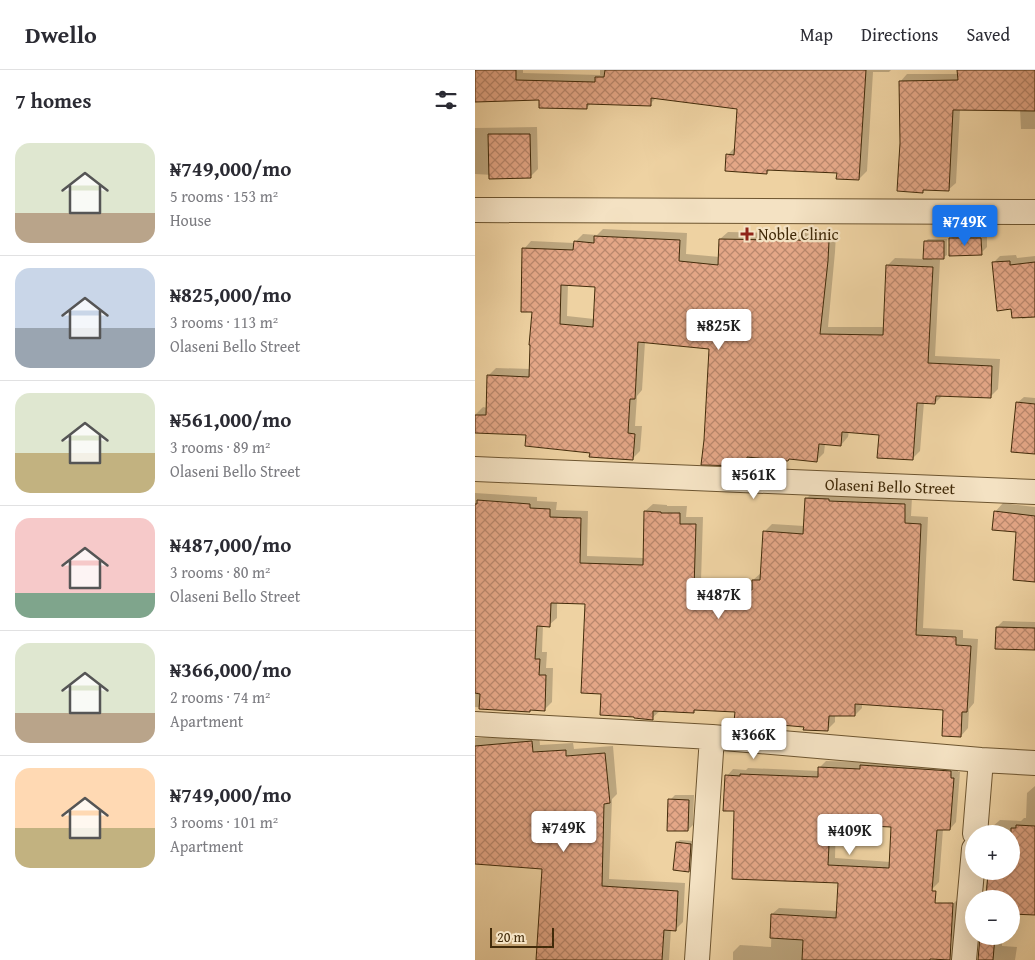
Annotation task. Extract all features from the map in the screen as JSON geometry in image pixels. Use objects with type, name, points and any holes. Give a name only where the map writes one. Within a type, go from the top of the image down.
[{"type":"street","points":[[475,210],[1035,212]]},
{"type":"street","name":"Olaseni Bello Street","points":[[475,469],[1035,492]]},
{"type":"street","points":[[475,724],[712,737],[1035,763]]},
{"type":"street","points":[[697,960],[712,737]]},
{"type":"street","points":[[976,825],[981,760]]},
{"type":"street","points":[[964,960],[971,880]]},
{"type":"building","points":[[475,70],[516,70],[516,80],[595,82],[595,77],[604,77],[605,70],[866,70],[859,180],[836,179],[837,173],[767,170],[767,174],[725,171],[726,154],[734,155],[737,109],[651,98],[651,106],[587,104],[587,109],[539,108],[539,100],[475,102]]},
{"type":"building","points":[[957,70],[1035,70],[1035,111],[953,110],[949,191],[923,190],[923,193],[897,191],[900,143],[899,81],[958,80]]},
{"type":"building","points":[[488,134],[530,134],[531,178],[489,179]]},
{"type":"building","points":[[594,236],[680,240],[679,261],[718,265],[719,239],[773,240],[773,237],[806,241],[829,241],[820,334],[883,335],[886,265],[933,267],[928,363],[992,366],[991,398],[936,396],[935,404],[917,403],[913,460],[877,458],[879,435],[842,432],[841,446],[819,444],[817,462],[747,457],[747,466],[701,465],[709,349],[638,342],[635,399],[630,399],[628,433],[635,434],[633,460],[589,457],[590,453],[525,446],[526,435],[475,433],[475,415],[486,415],[487,375],[529,377],[532,312],[521,312],[522,248],[573,250],[574,241],[594,243]],"holes":[[[561,285],[595,287],[593,327],[560,324]]]},
{"type":"building","points":[[949,238],[981,238],[982,255],[949,256]]},
{"type":"building","points":[[924,241],[944,241],[944,259],[923,259]]},
{"type":"building","points":[[1010,261],[1010,265],[1035,262],[1035,317],[1012,318],[1011,309],[997,311],[992,262]]},
{"type":"building","points":[[1016,402],[1035,404],[1035,454],[1011,452]]},
{"type":"building","points":[[805,498],[829,499],[829,501],[905,504],[905,523],[921,524],[916,635],[956,637],[956,645],[971,646],[967,712],[962,712],[961,737],[942,736],[943,710],[855,704],[855,716],[829,716],[828,731],[803,730],[804,727],[734,721],[735,712],[653,711],[653,720],[600,715],[601,694],[581,693],[585,604],[551,603],[550,627],[537,626],[535,659],[540,659],[539,675],[546,675],[545,711],[479,709],[480,694],[475,693],[475,504],[477,504],[477,500],[530,504],[530,508],[550,509],[550,517],[581,518],[580,563],[643,565],[644,511],[680,513],[680,524],[696,524],[694,588],[752,590],[752,580],[760,580],[763,531],[803,534]]},
{"type":"building","points":[[994,511],[1035,516],[1035,582],[1013,580],[1016,532],[992,530]]},
{"type":"building","points":[[996,627],[1035,628],[1035,650],[995,649]]},
{"type":"building","points":[[532,741],[533,752],[566,750],[566,756],[605,753],[610,803],[604,804],[602,886],[678,891],[676,931],[664,930],[662,960],[536,960],[542,869],[475,864],[475,746]]},
{"type":"building","points":[[860,765],[951,771],[951,778],[954,778],[950,830],[937,830],[932,891],[936,891],[935,903],[953,903],[950,960],[802,960],[803,940],[770,938],[771,914],[836,918],[838,883],[732,879],[734,811],[723,811],[725,775],[818,777],[818,767],[860,769]],"holes":[[[830,824],[891,827],[889,868],[828,865]]]},
{"type":"building","points":[[668,799],[689,800],[688,831],[667,831]]},
{"type":"building","points":[[1020,825],[1035,826],[1035,915],[1020,914],[1020,890],[987,890],[987,880],[1020,880]]},
{"type":"building","points":[[676,842],[691,844],[689,872],[673,870]]},
{"type":"building","points":[[979,945],[994,945],[993,960],[978,960]]},
{"type":"place","name":"Noble Clinic","points":[[747,234]]}]
